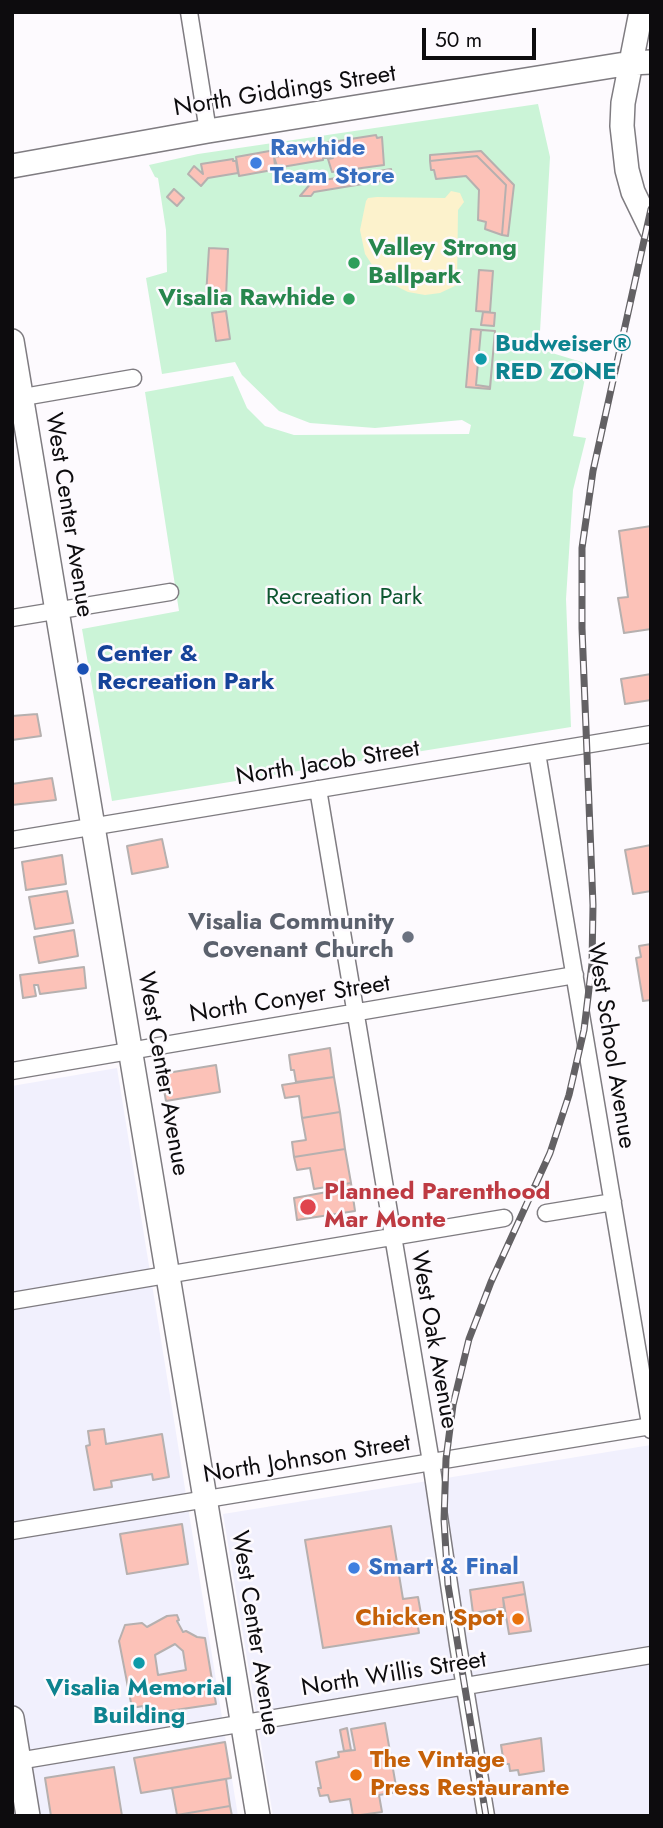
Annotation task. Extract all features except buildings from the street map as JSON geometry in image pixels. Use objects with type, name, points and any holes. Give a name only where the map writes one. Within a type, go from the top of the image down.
[{"type":"street","points":[[189,12],[208,131]]},
{"type":"street","points":[[641,12],[641,63],[623,103],[624,148],[633,192],[651,229]]},
{"type":"street","name":"North Giddings Street","points":[[12,166],[208,131],[641,63]]},
{"type":"street","name":"West Center Avenue","points":[[12,341],[17,398],[57,611],[132,1050],[258,1816]]},
{"type":"street","points":[[17,398],[133,378]]},
{"type":"street","points":[[12,618],[170,592]]},
{"type":"street","name":"North Jacob Street","points":[[12,840],[651,734]]},
{"type":"street","name":"West School Avenue","points":[[537,753],[651,1427]]},
{"type":"street","name":"West Oak Avenue","points":[[318,789],[431,1462],[486,1816]]},
{"type":"street","name":"North Conyer Street","points":[[12,1071],[575,975]]},
{"type":"street","points":[[546,1213],[613,1202]]},
{"type":"street","points":[[12,1301],[503,1218]]},
{"type":"street","name":"North Johnson Street","points":[[12,1531],[651,1427]]},
{"type":"street","name":"North Willis Street","points":[[16,1762],[651,1655]]},
{"type":"street","points":[[12,1717],[16,1762],[28,1816]]},
{"type":"shaded area","points":[[117,1068],[238,1816],[12,1816],[12,1086]]},
{"type":"shaded area","points":[[651,1445],[651,1816],[273,1816],[223,1514]]},
{"type":"green space","name":"Recreation Park","points":[[538,104],[550,157],[539,349],[588,364],[573,436],[586,438],[573,490],[566,599],[571,727],[112,801],[82,629],[179,611],[145,392],[233,376],[247,408],[265,426],[294,435],[469,434],[471,425],[462,420],[375,428],[310,423],[279,411],[242,375],[235,362],[162,374],[146,278],[167,272],[166,230],[158,178],[149,165],[198,154]]},
{"type":"sand","points":[[451,191],[460,193],[464,202],[458,210],[457,285],[440,293],[425,295],[408,292],[390,283],[376,271],[365,254],[360,230],[366,201],[368,198],[377,197],[445,198]]},
{"type":"railway","points":[[486,1816],[448,1585],[444,1520],[446,1459],[453,1405],[469,1339],[491,1282],[550,1153],[569,1095],[584,1030],[592,964],[593,905],[582,628],[582,548],[593,471],[651,209]]},
{"type":"place","name":"Rawhide Team Store","points":[[256,163]]},
{"type":"place","name":"Valley Strong Ballpark","points":[[354,263]]},
{"type":"place","name":"Visalia Rawhide","points":[[349,299]]},
{"type":"place","name":"Budweiser® RED ZONE","points":[[481,359]]},
{"type":"place","name":"Center & Recreation Park","points":[[83,669]]},
{"type":"place","name":"Visalia Community Covenant Church","points":[[408,937]]},
{"type":"place","name":"Planned Parenthood Mar Monte","points":[[308,1207]]},
{"type":"place","name":"Smart & Final","points":[[354,1568]]},
{"type":"place","name":"Chicken Spot","points":[[518,1619]]},
{"type":"place","name":"Visalia Memorial Building","points":[[139,1663]]},
{"type":"place","name":"The Vintage Press Restaurante","points":[[356,1775]]}]
